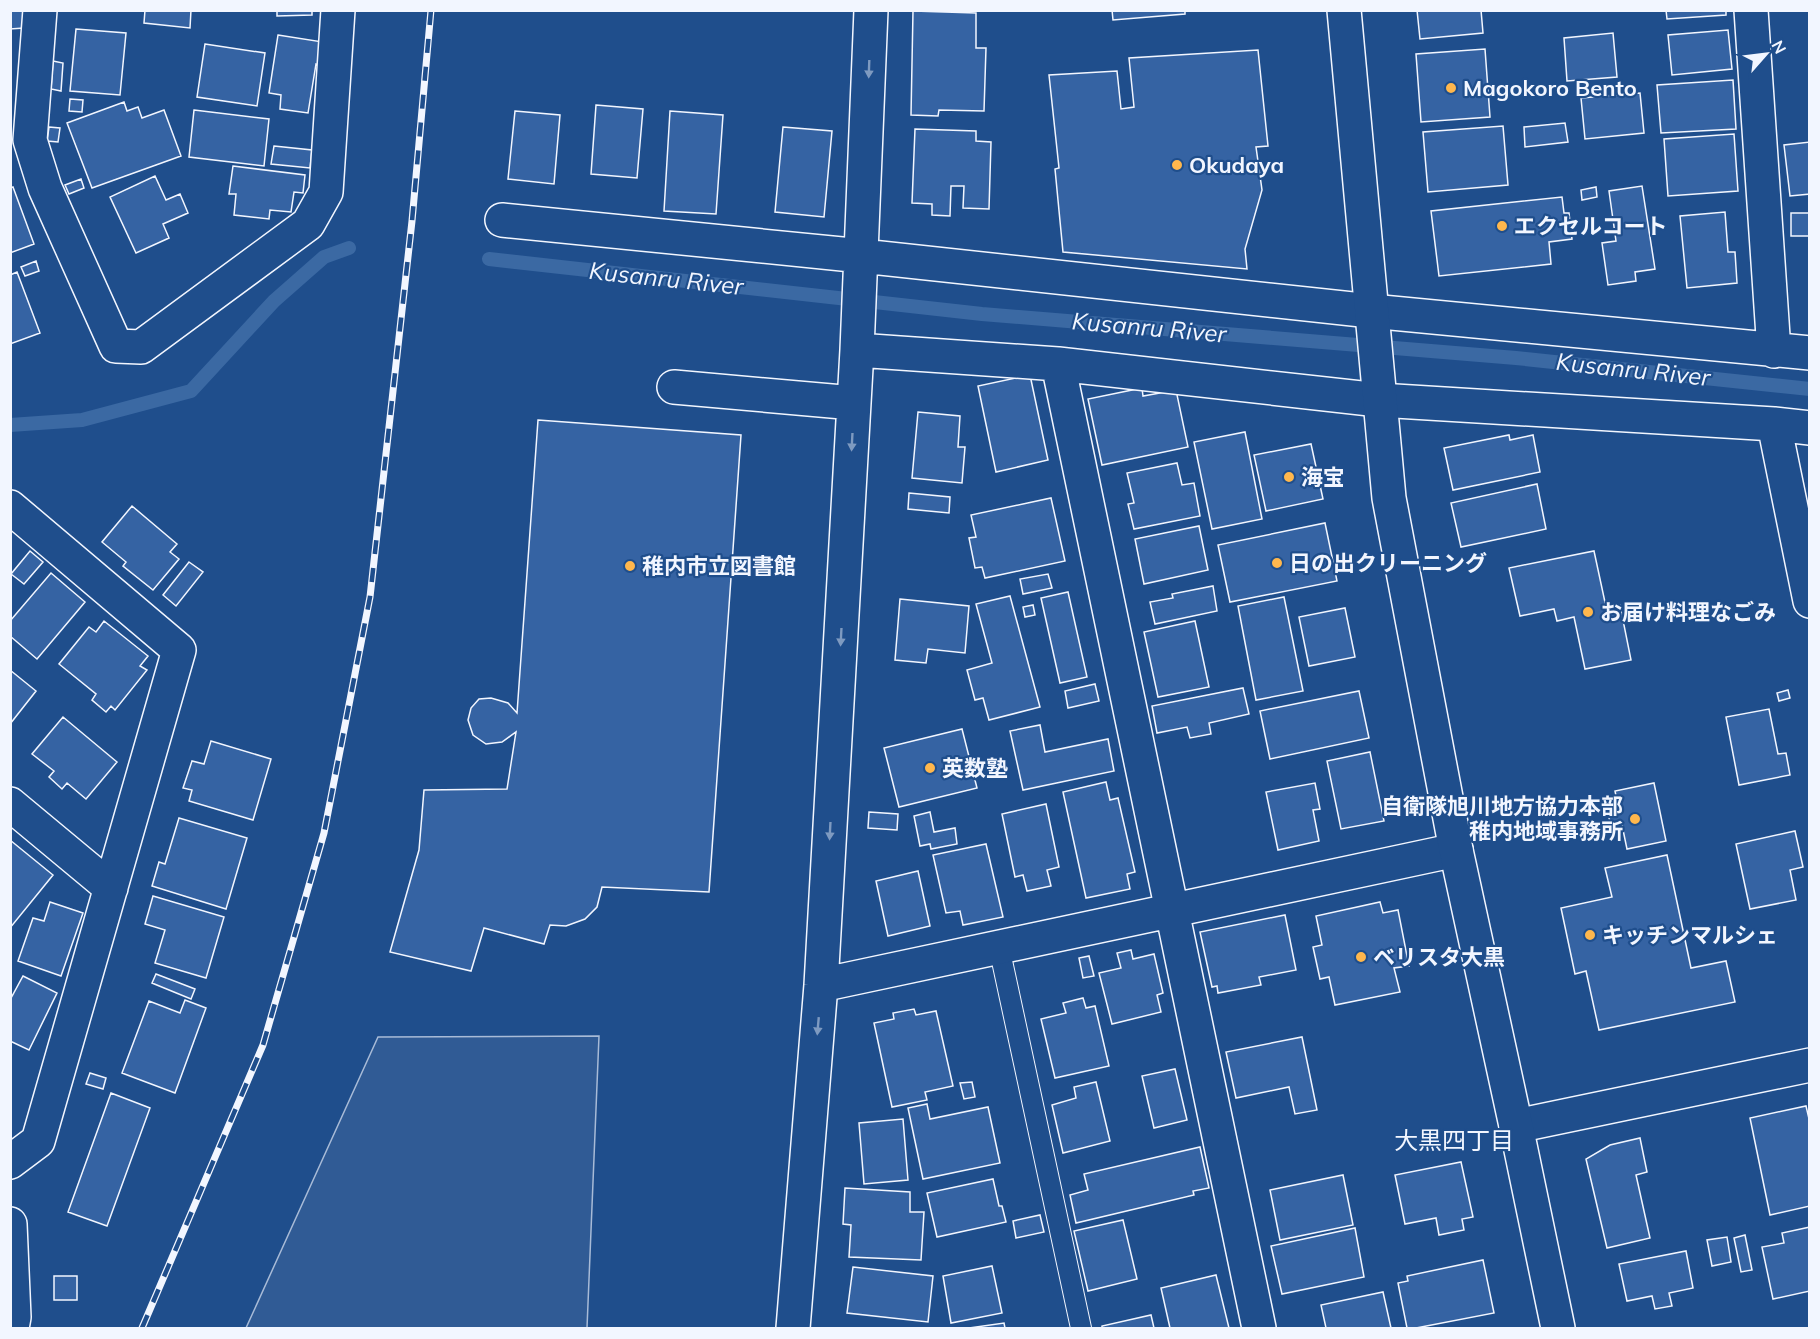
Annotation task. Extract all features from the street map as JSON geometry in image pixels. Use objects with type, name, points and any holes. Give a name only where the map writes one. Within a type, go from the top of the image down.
[{"type":"street","points":[[40,10],[30,140],[45,188],[116,346],[141,346],[308,224],[326,192],[338,10]]},
{"type":"street","points":[[793,1329],[821,985],[858,346],[872,10]]},
{"type":"street","points":[[1344,10],[1389,498],[1456,850],[1558,1329]]},
{"type":"street","points":[[1751,10],[1774,351]]},
{"type":"street","points":[[502,220],[861,268],[1372,320],[1809,353]]},
{"type":"street","points":[[858,346],[1378,388],[1809,428]]},
{"type":"street","points":[[1058,363],[1259,1329]]},
{"type":"street","points":[[674,387],[854,403]]},
{"type":"street","points":[[1774,424],[1809,601]]},
{"type":"street","points":[[10,507],[179,650],[38,1141],[10,1162]]},
{"type":"street","points":[[10,804],[111,888]]},
{"type":"street","points":[[821,985],[1456,850]]},
{"type":"street","points":[[1516,1126],[1809,1065]]},
{"type":"street","points":[[10,1224],[14,1306],[12,1329]]},
{"type":"lane","points":[[999,947],[1081,1329]]},
{"type":"shaded area","points":[[599,1036],[587,1328],[246,1328],[378,1037]]},
{"type":"building","points":[[10,10],[23,10],[24,28],[10,29]]},
{"type":"building","points":[[145,10],[191,10],[190,28],[144,23]]},
{"type":"building","points":[[277,10],[312,10],[312,15],[277,16]]},
{"type":"building","points":[[1112,10],[1185,10],[1185,14],[1113,20]]},
{"type":"building","points":[[1417,10],[1481,10],[1483,33],[1420,39]]},
{"type":"building","points":[[1666,10],[1726,10],[1726,15],[1667,19]]},
{"type":"building","points":[[913,11],[976,13],[976,48],[986,48],[984,111],[939,110],[938,116],[911,115]]},
{"type":"building","points":[[76,29],[126,33],[120,95],[70,91]]},
{"type":"building","points":[[1728,30],[1732,69],[1672,75],[1668,35]]},
{"type":"building","points":[[1613,33],[1617,77],[1567,81],[1564,38]]},
{"type":"building","points":[[278,35],[323,42],[319,65],[316,64],[308,113],[280,109],[281,95],[269,93]]},
{"type":"building","points":[[205,44],[265,53],[257,106],[197,97]]},
{"type":"building","points":[[1485,49],[1490,117],[1421,122],[1416,54]]},
{"type":"building","points":[[1258,50],[1268,146],[1256,147],[1262,190],[1245,249],[1247,269],[1063,252],[1055,169],[1059,168],[1049,75],[1117,71],[1121,109],[1134,107],[1129,58]]},
{"type":"building","points":[[53,61],[63,63],[61,91],[51,89]]},
{"type":"building","points":[[1733,80],[1736,129],[1661,133],[1657,85]]},
{"type":"building","points":[[1640,93],[1644,133],[1585,139],[1581,98]]},
{"type":"building","points":[[70,99],[83,100],[82,112],[69,111]]},
{"type":"building","points":[[124,102],[127,111],[138,107],[142,118],[164,110],[181,156],[92,188],[67,123]]},
{"type":"building","points":[[596,105],[643,109],[637,178],[591,174]]},
{"type":"building","points":[[194,110],[269,119],[264,166],[189,157]]},
{"type":"building","points":[[515,111],[560,115],[554,184],[508,179]]},
{"type":"building","points":[[670,111],[723,115],[716,214],[664,211]]},
{"type":"building","points":[[1565,123],[1568,142],[1525,147],[1524,127]]},
{"type":"building","points":[[1503,126],[1508,185],[1428,192],[1423,132]]},
{"type":"building","points":[[49,127],[60,128],[58,142],[47,141]]},
{"type":"building","points":[[783,127],[832,131],[824,217],[775,212]]},
{"type":"building","points":[[915,129],[976,131],[976,141],[991,142],[989,209],[963,208],[964,186],[951,186],[950,216],[932,215],[932,204],[912,203]]},
{"type":"building","points":[[1734,134],[1738,191],[1668,196],[1664,139]]},
{"type":"building","points":[[1810,142],[1810,194],[1790,196],[1784,145]]},
{"type":"building","points":[[274,146],[312,150],[310,168],[271,164]]},
{"type":"building","points":[[233,166],[305,175],[303,193],[294,192],[291,212],[270,210],[269,219],[234,215],[236,194],[229,194]]},
{"type":"building","points":[[155,176],[166,200],[180,194],[188,213],[163,224],[169,238],[136,253],[110,197]]},
{"type":"building","points":[[81,179],[84,188],[69,194],[65,185]]},
{"type":"building","points":[[1642,186],[1655,269],[1635,272],[1636,281],[1608,285],[1602,243],[1616,241],[1609,191]]},
{"type":"building","points":[[13,187],[34,244],[10,253],[10,188]]},
{"type":"building","points":[[1596,187],[1597,197],[1582,200],[1581,190]]},
{"type":"building","name":"エクセルコート","points":[[1562,197],[1564,213],[1569,213],[1572,239],[1549,242],[1551,264],[1439,276],[1431,211]]},
{"type":"building","points":[[1725,212],[1728,252],[1735,252],[1737,283],[1687,288],[1680,216]]},
{"type":"building","points":[[1791,213],[1809,213],[1810,236],[1791,236]]},
{"type":"building","points":[[36,261],[39,271],[25,276],[21,267]]},
{"type":"building","points":[[17,272],[40,333],[10,344],[10,275]]},
{"type":"building","points":[[1030,375],[1048,460],[996,472],[978,386]]},
{"type":"building","points":[[1142,388],[1143,396],[1176,390],[1188,447],[1102,465],[1088,399]]},
{"type":"building","points":[[918,412],[960,416],[958,447],[965,447],[962,483],[912,478]]},
{"type":"building","name":"稚内市立図書館","points":[[538,420],[741,435],[709,892],[602,887],[597,907],[585,919],[566,926],[550,925],[544,944],[484,928],[471,971],[390,952],[419,850],[424,790],[507,789],[516,732],[502,742],[486,744],[473,735],[468,720],[471,708],[479,699],[491,698],[508,703],[517,713]]},
{"type":"building","points":[[1245,432],[1262,519],[1212,529],[1194,442]]},
{"type":"building","points":[[1509,435],[1510,440],[1533,435],[1540,472],[1453,490],[1444,448]]},
{"type":"building","name":"海宝","points":[[1311,444],[1323,499],[1266,511],[1254,455]]},
{"type":"building","points":[[1177,463],[1182,485],[1194,483],[1200,516],[1134,529],[1128,504],[1134,503],[1127,473]]},
{"type":"building","points":[[1537,484],[1546,529],[1461,547],[1451,503]]},
{"type":"building","points":[[909,493],[950,497],[949,513],[908,509]]},
{"type":"building","points":[[1051,498],[1065,561],[985,578],[982,567],[975,568],[969,538],[976,537],[971,515]]},
{"type":"building","points":[[132,506],[177,544],[170,552],[179,559],[153,590],[123,566],[126,562],[102,542]]},
{"type":"building","name":"日の出クリーニング","points":[[1325,523],[1337,581],[1230,602],[1218,545]]},
{"type":"building","points":[[1199,526],[1208,570],[1144,584],[1135,539]]},
{"type":"building","points":[[30,551],[43,562],[24,584],[11,574]]},
{"type":"building","name":"お届け料理なごみ","points":[[1594,551],[1606,607],[1620,605],[1631,660],[1585,669],[1574,617],[1557,621],[1554,609],[1520,616],[1509,568]]},
{"type":"building","points":[[189,562],[203,572],[176,606],[163,595]]},
{"type":"building","points":[[51,573],[85,602],[37,659],[10,636],[10,621]]},
{"type":"building","points":[[1048,574],[1052,588],[1023,594],[1020,579]]},
{"type":"building","points":[[1213,586],[1217,611],[1155,624],[1150,602],[1173,598],[1172,594]]},
{"type":"building","points":[[1068,592],[1087,677],[1060,683],[1041,598]]},
{"type":"building","points":[[1010,596],[1040,707],[989,720],[983,698],[975,700],[967,670],[992,663],[976,604]]},
{"type":"building","points":[[1284,597],[1303,691],[1256,700],[1238,606]]},
{"type":"building","points":[[900,599],[969,606],[965,653],[928,649],[926,663],[895,660]]},
{"type":"building","points":[[1033,605],[1035,615],[1025,617],[1023,607]]},
{"type":"building","points":[[1345,608],[1355,657],[1309,666],[1299,617]]},
{"type":"building","points":[[104,621],[148,656],[140,666],[147,670],[115,710],[111,706],[106,712],[92,700],[96,694],[59,664],[89,627],[96,632]]},
{"type":"building","points":[[1195,621],[1209,687],[1158,697],[1144,632]]},
{"type":"building","points":[[10,670],[36,691],[10,724]]},
{"type":"building","points":[[1095,684],[1099,701],[1068,708],[1065,691]]},
{"type":"building","points":[[1243,688],[1249,714],[1209,723],[1211,734],[1190,738],[1187,727],[1157,733],[1152,706]]},
{"type":"building","points":[[1788,690],[1790,698],[1779,701],[1777,693]]},
{"type":"building","points":[[1359,691],[1369,738],[1270,759],[1260,711]]},
{"type":"building","points":[[1769,709],[1778,754],[1786,753],[1790,775],[1739,785],[1726,717]]},
{"type":"building","points":[[63,717],[117,762],[86,799],[67,783],[62,789],[49,777],[54,771],[32,754]]},
{"type":"building","points":[[1040,725],[1045,752],[1108,739],[1114,771],[1023,790],[1010,731]]},
{"type":"building","name":"英数塾","points":[[962,729],[977,788],[899,807],[884,748]]},
{"type":"building","points":[[211,741],[271,759],[253,820],[189,801],[192,790],[183,788],[192,761],[204,764]]},
{"type":"building","points":[[1370,752],[1384,821],[1341,829],[1327,761]]},
{"type":"building","points":[[1106,782],[1110,800],[1118,798],[1135,872],[1127,874],[1130,889],[1086,898],[1063,792]]},
{"type":"building","points":[[1315,783],[1320,809],[1313,810],[1319,841],[1278,850],[1266,792]]},
{"type":"building","name":"自衛隊旭川地方協力本部 稚内地域事務所","points":[[1654,783],[1666,841],[1627,849],[1622,825],[1611,828],[1608,812],[1619,810],[1615,791]]},
{"type":"building","points":[[1046,804],[1059,867],[1047,870],[1051,886],[1027,891],[1023,875],[1015,877],[1002,814]]},
{"type":"building","points":[[869,812],[898,814],[897,830],[868,828]]},
{"type":"building","points":[[930,812],[934,832],[955,828],[957,844],[931,849],[930,844],[920,846],[914,816]]},
{"type":"building","points":[[179,818],[247,838],[226,909],[152,886],[159,862],[165,864]]},
{"type":"building","points":[[1795,831],[1803,867],[1790,870],[1796,900],[1750,909],[1736,844]]},
{"type":"building","points":[[10,840],[53,875],[10,928]]},
{"type":"building","points":[[986,844],[1003,917],[963,925],[960,911],[946,913],[933,855]]},
{"type":"building","points":[[1667,855],[1691,968],[1726,961],[1735,1002],[1599,1030],[1586,971],[1575,974],[1561,908],[1612,897],[1605,868]]},
{"type":"building","points":[[918,871],[930,926],[888,936],[876,881]]},
{"type":"building","points":[[153,896],[224,917],[206,978],[155,963],[165,930],[145,924]]},
{"type":"building","points":[[50,902],[83,913],[61,976],[18,961],[33,918],[44,921]]},
{"type":"building","name":"ベリスタ大黒","points":[[1380,902],[1383,913],[1398,910],[1409,966],[1394,968],[1400,992],[1335,1005],[1329,977],[1320,979],[1313,947],[1322,945],[1316,916]]},
{"type":"building","points":[[1285,915],[1296,970],[1259,977],[1261,985],[1218,993],[1217,986],[1212,987],[1200,932]]},
{"type":"building","points":[[1131,950],[1133,959],[1154,954],[1163,993],[1157,995],[1161,1012],[1112,1024],[1099,973],[1121,968],[1117,953]]},
{"type":"building","points":[[1089,956],[1094,976],[1083,978],[1079,958]]},
{"type":"building","points":[[156,974],[195,989],[191,999],[152,983]]},
{"type":"building","points":[[23,976],[57,993],[29,1050],[10,1041],[10,1000]]},
{"type":"building","points":[[1083,998],[1086,1008],[1095,1006],[1109,1066],[1055,1078],[1041,1019],[1066,1013],[1063,1003]]},
{"type":"building","points":[[185,1000],[206,1008],[175,1093],[122,1073],[149,1001],[180,1013]]},
{"type":"building","points":[[914,1009],[916,1015],[936,1011],[953,1086],[925,1092],[927,1100],[892,1107],[874,1023],[894,1019],[893,1013]]},
{"type":"building","points":[[1302,1037],[1317,1110],[1295,1114],[1289,1087],[1236,1098],[1226,1052]]},
{"type":"building","points":[[1175,1069],[1187,1120],[1154,1128],[1142,1076]]},
{"type":"building","points":[[90,1073],[106,1078],[103,1089],[86,1084]]},
{"type":"building","points":[[972,1082],[975,1097],[964,1099],[960,1083]]},
{"type":"building","points":[[1096,1082],[1110,1141],[1063,1153],[1052,1105],[1076,1098],[1074,1087]]},
{"type":"building","points":[[111,1093],[150,1108],[107,1226],[68,1212]]},
{"type":"building","points":[[927,1104],[930,1119],[988,1107],[1000,1163],[923,1179],[908,1108]]},
{"type":"building","points":[[1806,1106],[1810,1123],[1810,1206],[1770,1215],[1750,1118]]},
{"type":"building","points":[[903,1119],[908,1180],[864,1184],[859,1123]]},
{"type":"building","points":[[1640,1138],[1647,1172],[1636,1175],[1650,1238],[1607,1248],[1586,1159],[1610,1145]]},
{"type":"building","points":[[1200,1147],[1209,1188],[1193,1191],[1194,1195],[1076,1223],[1070,1195],[1088,1190],[1084,1174]]},
{"type":"building","points":[[1461,1162],[1473,1217],[1462,1219],[1464,1230],[1439,1235],[1436,1218],[1405,1224],[1395,1175]]},
{"type":"building","points":[[1343,1175],[1353,1225],[1280,1240],[1270,1190]]},
{"type":"building","points":[[993,1179],[999,1206],[1002,1206],[1006,1222],[937,1237],[927,1193]]},
{"type":"building","points":[[845,1188],[910,1192],[910,1212],[924,1212],[921,1260],[849,1257],[851,1225],[843,1224]]},
{"type":"building","points":[[1040,1215],[1044,1232],[1016,1238],[1013,1221]]},
{"type":"building","points":[[1123,1220],[1137,1279],[1088,1291],[1074,1231]]},
{"type":"building","points":[[1810,1227],[1810,1291],[1773,1299],[1762,1247],[1784,1243],[1782,1233]]},
{"type":"building","points":[[1355,1228],[1364,1277],[1282,1294],[1271,1246]]},
{"type":"building","points":[[1745,1235],[1752,1270],[1741,1272],[1734,1238]]},
{"type":"building","points":[[1727,1237],[1731,1262],[1712,1266],[1707,1240]]},
{"type":"building","points":[[1686,1251],[1693,1288],[1669,1293],[1672,1306],[1655,1309],[1652,1296],[1627,1301],[1619,1264]]},
{"type":"building","points":[[1483,1260],[1494,1313],[1407,1328],[1398,1283],[1408,1281],[1407,1276]]},
{"type":"building","points":[[992,1266],[1002,1313],[951,1323],[943,1276]]},
{"type":"building","points":[[853,1267],[933,1276],[928,1322],[847,1313]]},
{"type":"building","points":[[1216,1275],[1229,1328],[1170,1328],[1161,1288]]},
{"type":"building","points":[[54,1276],[77,1276],[77,1300],[54,1300]]},
{"type":"building","points":[[1383,1292],[1391,1328],[1326,1328],[1321,1305]]},
{"type":"building","points":[[1151,1315],[1154,1328],[1102,1328],[1102,1326]]},
{"type":"building","points":[[1004,1323],[1005,1328],[969,1328]]},
{"type":"waterway","name":"Kusanru River","points":[[10,425],[82,420],[191,391],[274,301],[324,257],[349,248]]},
{"type":"waterway","name":"Kusanru River","points":[[489,259],[982,314],[1516,358],[1810,389]]},
{"type":"railway","points":[[142,1328],[263,1045],[324,833],[370,597],[412,221],[431,10]]},
{"type":"place","name":"Magokoro Bento","points":[[1451,88]]},
{"type":"place","name":"Okudaya","points":[[1177,165]]},
{"type":"place","name":"エクセルコート","points":[[1502,226]]},
{"type":"place","name":"海宝","points":[[1289,477]]},
{"type":"place","name":"日の出クリーニング","points":[[1277,563]]},
{"type":"place","name":"稚内市立図書館","points":[[630,566]]},
{"type":"place","name":"お届け料理なごみ","points":[[1588,612]]},
{"type":"place","name":"英数塾","points":[[930,768]]},
{"type":"place","name":"自衛隊旭川地方協力本部 稚内地域事務所","points":[[1635,819]]},
{"type":"place","name":"キッチンマルシェ","points":[[1590,935]]},
{"type":"place","name":"ベリスタ大黒","points":[[1361,957]]},
{"type":"district","name":"大黒四丁目","points":[[1454,1141]]}]
